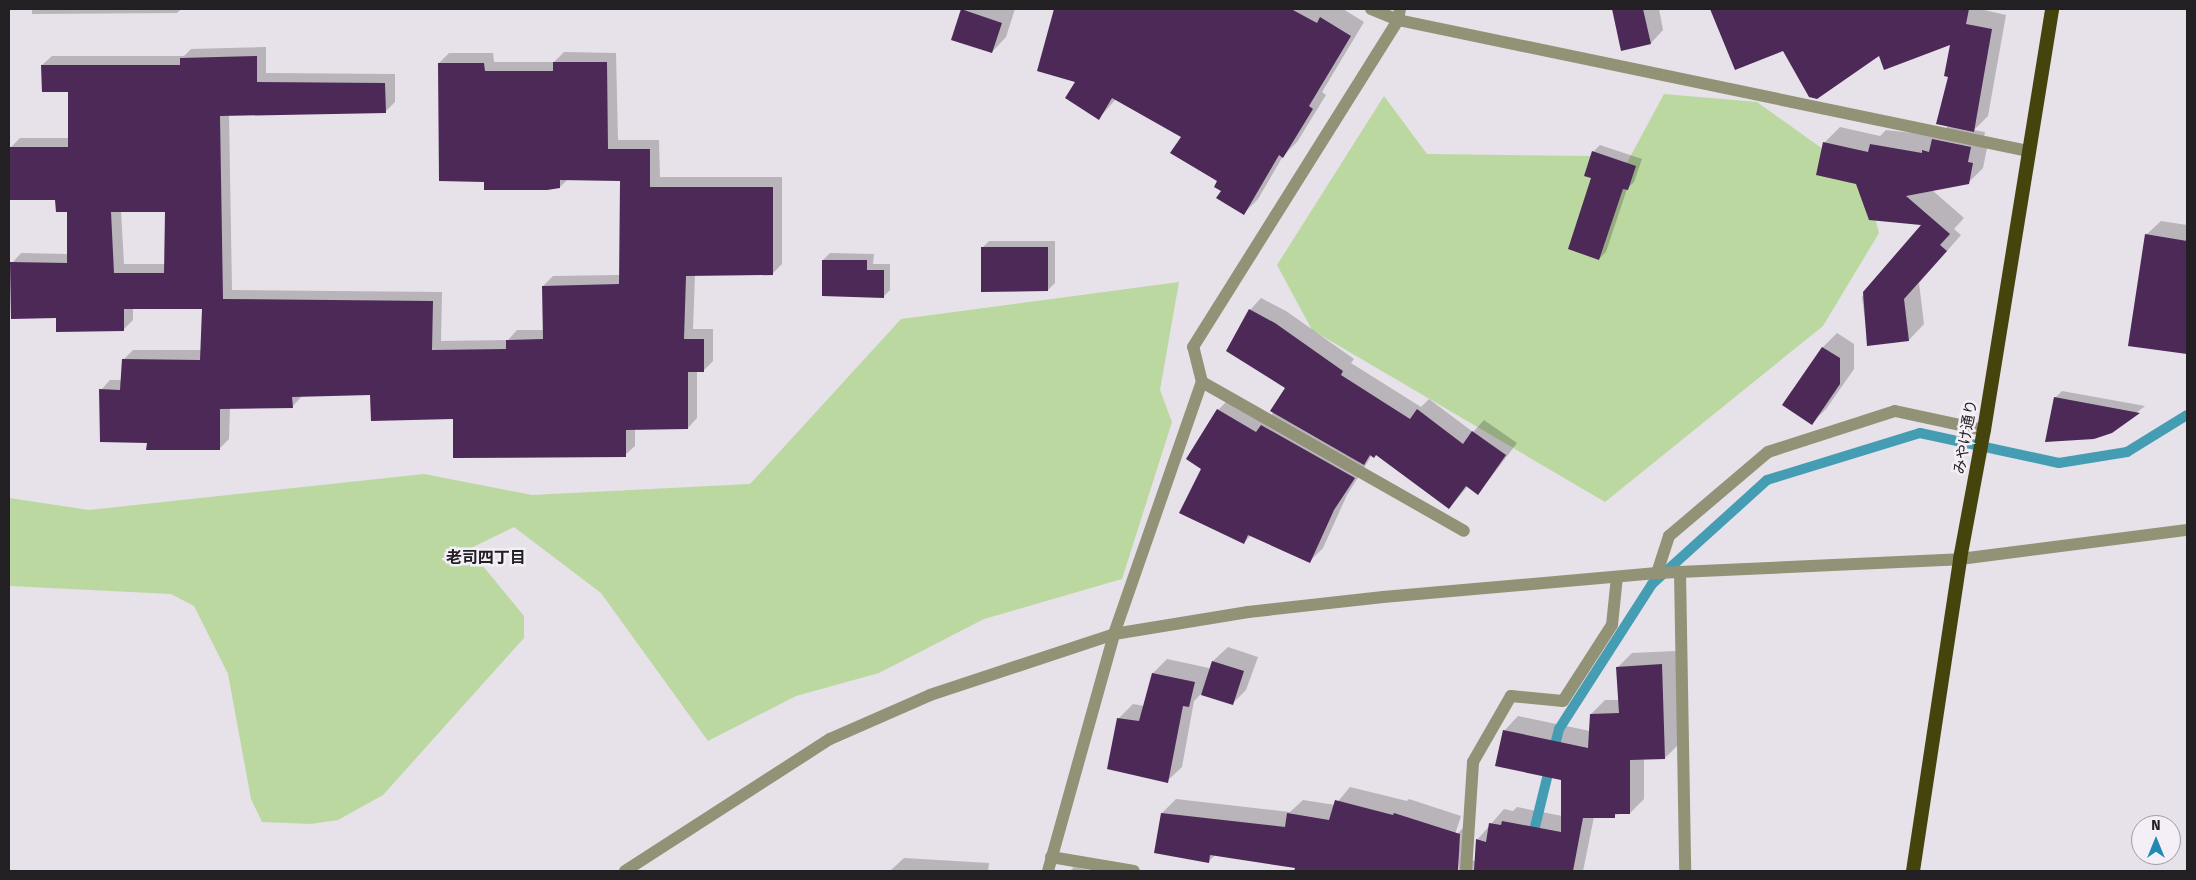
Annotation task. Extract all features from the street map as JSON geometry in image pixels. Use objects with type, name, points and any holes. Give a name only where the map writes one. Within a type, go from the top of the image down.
[{"type":"highway","name":"みやけ通り","points":[[1913,871],[1960,559],[1984,430],[2052,9]]},
{"type":"street","points":[[1371,9],[2028,151]]},
{"type":"street","points":[[1048,871],[1114,634],[1202,382],[1192,347],[1399,14]]},
{"type":"street","points":[[1202,382],[1464,531]]},
{"type":"street","points":[[1656,573],[1669,536],[1768,452],[1895,410],[1984,430]]},
{"type":"street","points":[[625,871],[830,739],[930,695],[1114,634],[1248,612],[1374,598],[1656,573],[1960,559],[2187,530]]},
{"type":"street","points":[[1680,572],[1685,871]]},
{"type":"street","points":[[1466,871],[1473,762],[1511,696],[1563,701],[1612,625],[1616,577]]},
{"type":"street","points":[[1051,857],[1134,871]]},
{"type":"green space","points":[[1664,94],[1757,102],[1865,179],[1879,233],[1823,326],[1605,502],[1312,330],[1277,265],[1384,96],[1427,154],[1590,156],[1616,183]]},
{"type":"green space","points":[[1179,282],[1160,390],[1172,422],[1122,579],[984,619],[879,673],[796,696],[708,741],[601,593],[514,527],[469,549],[524,616],[524,638],[383,795],[338,820],[311,824],[262,822],[251,799],[228,674],[194,606],[171,594],[9,586],[9,498],[89,510],[424,474],[532,495],[750,484],[901,319]]},
{"type":"building","points":[[961,9],[1002,23],[992,53],[951,40]]},
{"type":"building","points":[[1054,9],[1291,9],[1317,23],[1320,17],[1351,36],[1309,106],[1313,109],[1283,158],[1279,155],[1244,215],[1216,198],[1221,191],[1214,187],[1217,181],[1170,153],[1181,137],[1112,98],[1099,120],[1065,98],[1075,82],[1037,71]]},
{"type":"building","points":[[1612,9],[1643,9],[1651,44],[1621,51]]},
{"type":"building","points":[[1710,9],[1969,9],[1966,24],[1992,29],[1974,132],[1936,124],[1948,77],[1944,76],[1950,45],[1884,70],[1879,56],[1817,99],[1809,97],[1783,51],[1735,70]]},
{"type":"building","points":[[257,56],[257,82],[385,83],[386,113],[220,116],[223,299],[433,301],[432,350],[506,349],[506,340],[543,339],[542,286],[619,284],[620,181],[560,180],[560,188],[547,190],[484,190],[484,182],[439,181],[438,63],[484,63],[485,71],[553,71],[553,62],[607,62],[608,149],[650,149],[650,187],[773,187],[773,275],[686,276],[684,339],[704,339],[704,372],[688,372],[688,429],[626,430],[626,457],[453,458],[453,419],[371,421],[370,395],[292,397],[293,408],[220,409],[220,450],[146,450],[147,443],[100,442],[99,389],[120,390],[122,359],[200,360],[202,309],[124,309],[124,331],[56,332],[56,318],[11,319],[10,262],[67,263],[67,212],[56,212],[55,200],[10,200],[9,147],[68,147],[68,92],[42,92],[41,65],[180,65],[180,58]],"holes":[[[111,212],[165,212],[164,273],[114,273]]]},
{"type":"building","points":[[1932,139],[1971,147],[1968,162],[1973,163],[1969,184],[1906,196],[1950,234],[1940,245],[1947,251],[1904,299],[1909,341],[1867,346],[1863,292],[1921,225],[1869,220],[1856,184],[1816,175],[1823,142],[1868,152],[1870,144],[1922,153],[1922,150],[1929,152]]},
{"type":"building","points":[[1592,151],[1636,166],[1628,190],[1623,189],[1599,260],[1568,249],[1591,178],[1584,176]]},
{"type":"building","points":[[2145,234],[2187,241],[2187,354],[2128,346]]},
{"type":"building","points":[[981,247],[1048,247],[1048,291],[981,292]]},
{"type":"building","points":[[822,260],[867,260],[867,270],[884,270],[884,298],[822,296]]},
{"type":"building","points":[[1249,309],[1275,323],[1343,371],[1341,375],[1410,419],[1417,409],[1463,444],[1472,431],[1506,455],[1478,495],[1466,486],[1449,509],[1376,455],[1374,458],[1370,455],[1364,465],[1270,411],[1285,388],[1226,351]]},
{"type":"building","points":[[1822,347],[1840,358],[1840,384],[1812,425],[1782,405]]},
{"type":"building","points":[[2054,397],[2140,413],[2112,433],[2094,439],[2045,442]]},
{"type":"building","points":[[1217,409],[1256,432],[1261,425],[1355,478],[1334,510],[1310,563],[1248,535],[1244,544],[1179,513],[1201,469],[1186,459]]},
{"type":"building","points":[[1212,661],[1244,671],[1233,705],[1201,695]]},
{"type":"building","points":[[1662,664],[1665,759],[1630,760],[1630,814],[1615,814],[1615,818],[1583,818],[1573,871],[1474,871],[1476,839],[1486,842],[1489,823],[1501,825],[1502,821],[1561,832],[1561,780],[1495,766],[1503,730],[1588,748],[1590,714],[1619,713],[1616,667]]},
{"type":"building","points":[[1152,673],[1195,682],[1189,707],[1183,706],[1168,783],[1107,769],[1117,718],[1139,721]]},
{"type":"building","points":[[1335,800],[1393,815],[1394,813],[1460,834],[1458,871],[1294,871],[1295,868],[1210,855],[1209,863],[1154,853],[1161,813],[1285,827],[1287,813],[1329,820]]},
{"type":"waterway","points":[[1532,839],[1559,729],[1652,584],[1767,480],[1920,433],[2059,463],[2127,452],[2187,415]]},
{"type":"district","name":"老司四丁目","points":[[486,558]]}]
